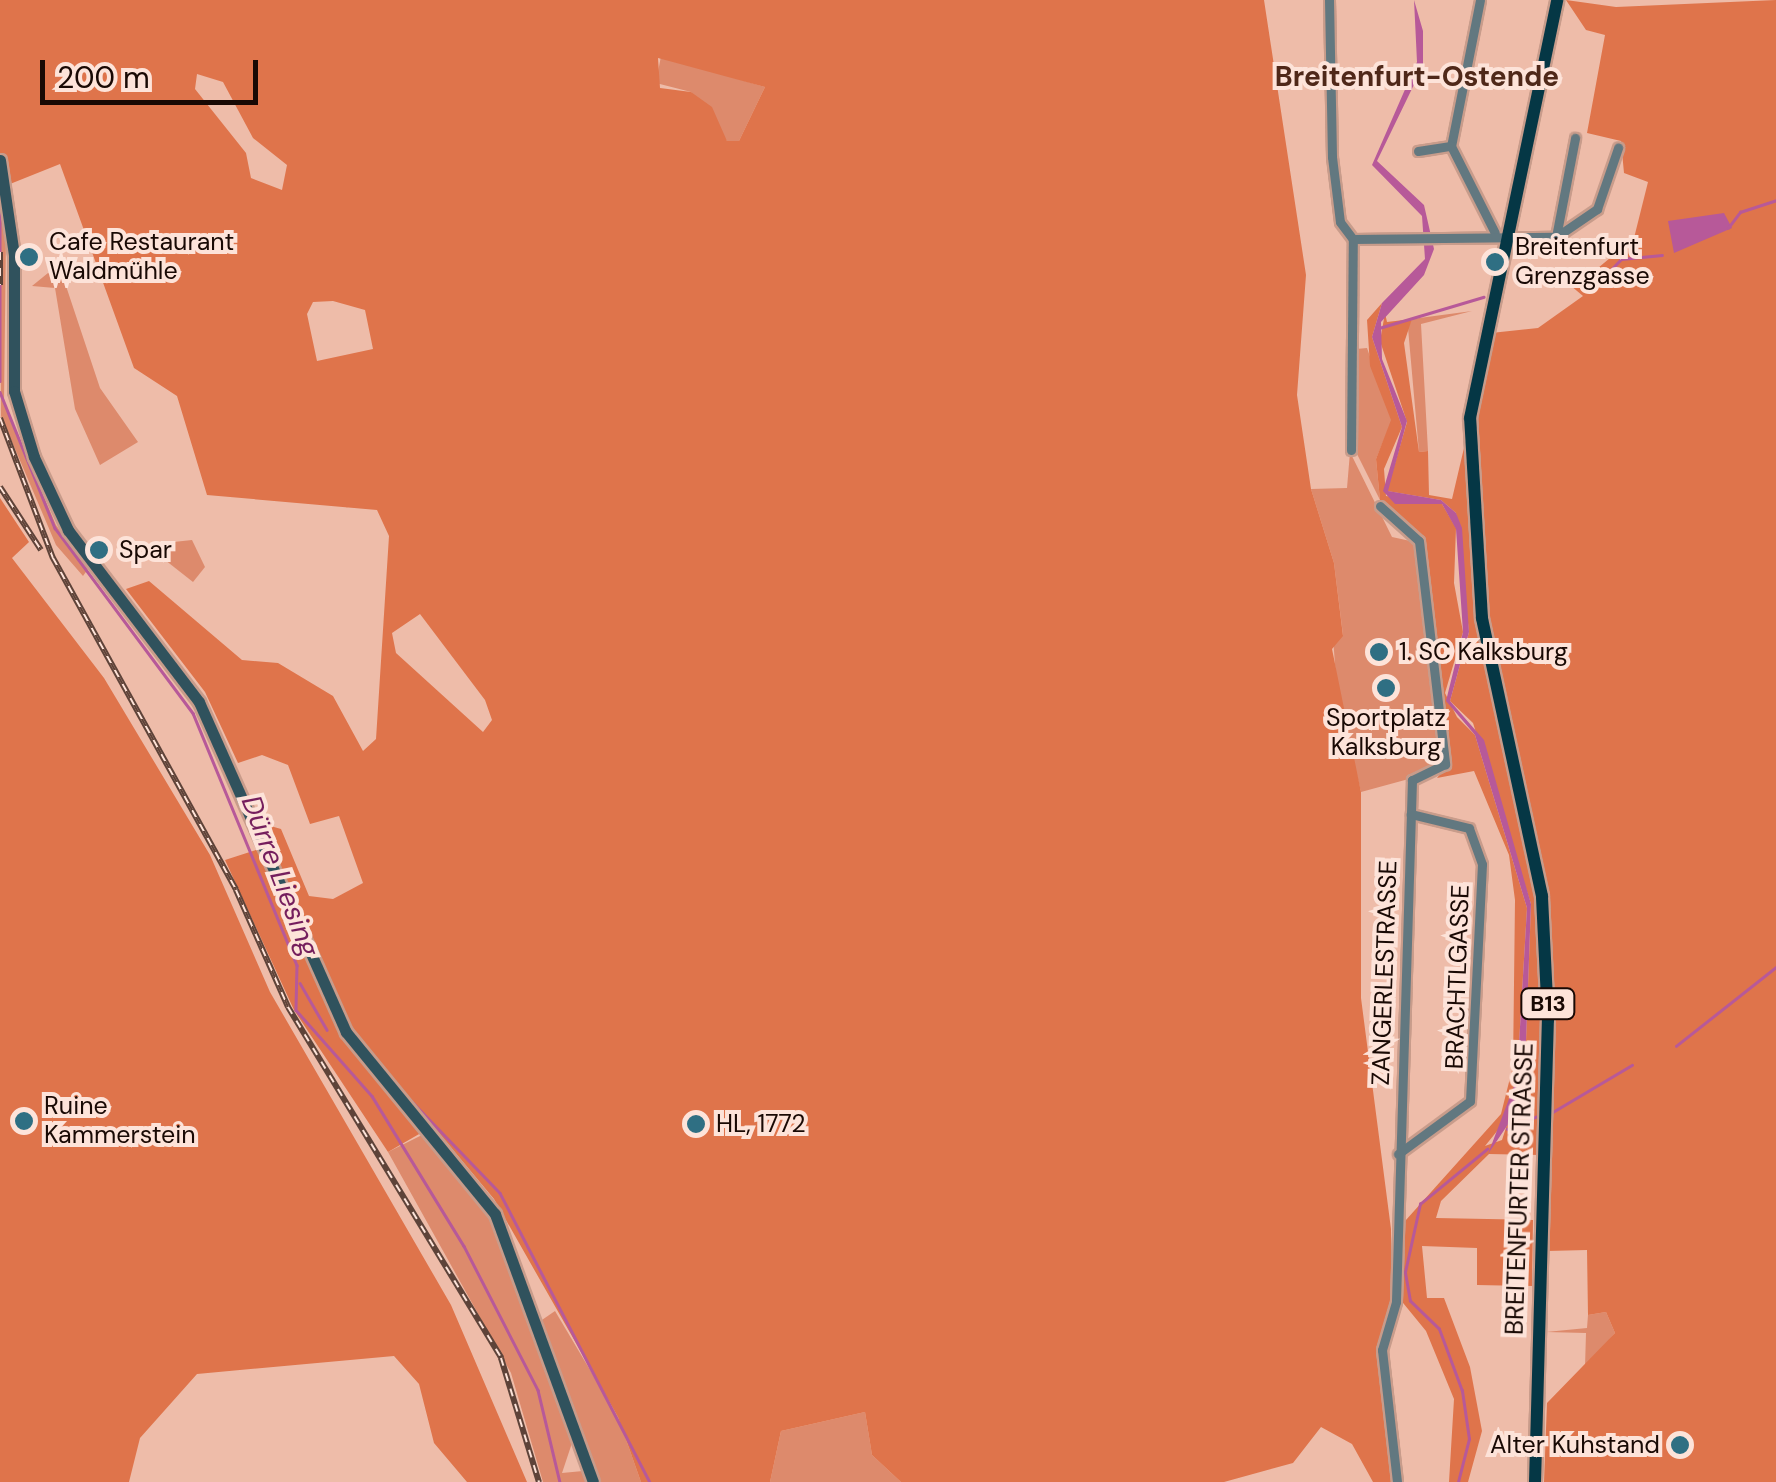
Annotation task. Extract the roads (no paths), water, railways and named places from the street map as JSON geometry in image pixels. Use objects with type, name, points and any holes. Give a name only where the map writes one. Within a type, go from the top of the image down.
[{"type":"main road","name":"B13","points":[[1502,235],[1558,0]]},
{"type":"main road","points":[[1,165],[14,391],[34,457],[68,530],[199,702],[346,1032],[491,1206],[593,1482]]},
{"type":"main road","name":"BREITENFURTER STRASSE","points":[[1502,235],[1493,306],[1470,418],[1480,600],[1537,848],[1548,996],[1535,1482]]},
{"type":"street","points":[[1329,0],[1336,193],[1343,235],[1556,237],[1597,209],[1618,148]]},
{"type":"street","points":[[1480,0],[1451,146],[1502,235]]},
{"type":"street","points":[[1556,237],[1575,138]]},
{"type":"street","points":[[1418,151],[1451,146]]},
{"type":"street","points":[[1352,450],[1353,238]]},
{"type":"street","name":"ZANGERLESTRASSE","points":[[1380,506],[1418,541],[1445,756],[1443,772],[1412,780],[1396,1302],[1382,1350],[1397,1482]]},
{"type":"street","name":"BRACHTLGASSE","points":[[1398,1154],[1470,1101],[1482,864],[1468,828],[1411,814]]},
{"type":"waterway","points":[[1728,228],[1740,212],[1776,200]]},
{"type":"waterway","name":"Dürre Liesing","points":[[0,209],[0,381]]},
{"type":"waterway","points":[[1554,280],[1599,282],[1621,259],[1662,255]]},
{"type":"waterway","points":[[1379,328],[1483,297]]},
{"type":"waterway","name":"Dürre Liesing","points":[[0,392],[55,528],[193,713],[297,965],[296,1010],[372,1096],[464,1246],[538,1390],[560,1482]]},
{"type":"waterway","points":[[1676,1046],[1776,967]]},
{"type":"waterway","points":[[300,983],[327,1030]]},
{"type":"waterway","points":[[1551,1113],[1632,1065]]},
{"type":"waterway","points":[[400,1089],[500,1193],[650,1482]]},
{"type":"waterway","points":[[1507,1129],[1537,1116]]},
{"type":"waterway","points":[[1458,1482],[1469,1439],[1462,1391],[1439,1329],[1410,1301],[1405,1272],[1420,1204],[1487,1149]]},
{"type":"railway","points":[[0,252],[0,285]]},
{"type":"railway","points":[[0,418],[53,558],[236,890],[288,1007],[501,1358],[539,1482]]},
{"type":"railway","points":[[0,487],[41,550]]},
{"type":"place","name":"Cafe Restaurant Waldmühle","points":[[29,257]]},
{"type":"place","name":"Breitenfurt Grenzgasse","points":[[1495,262]]},
{"type":"place","name":"Spar","points":[[99,550]]},
{"type":"place","name":"1. SC Kalksburg","points":[[1379,652]]},
{"type":"place","name":"Sportplatz Kalksburg","points":[[1386,688]]},
{"type":"place","name":"Ruine Kammerstein","points":[[24,1121]]},
{"type":"place","name":"HL, 1772","points":[[696,1124]]},
{"type":"place","name":"Alter Kuhstand","points":[[1680,1445]]},
{"type":"district","name":"Breitenfurt-Ostende","points":[[1417,77]]}]
